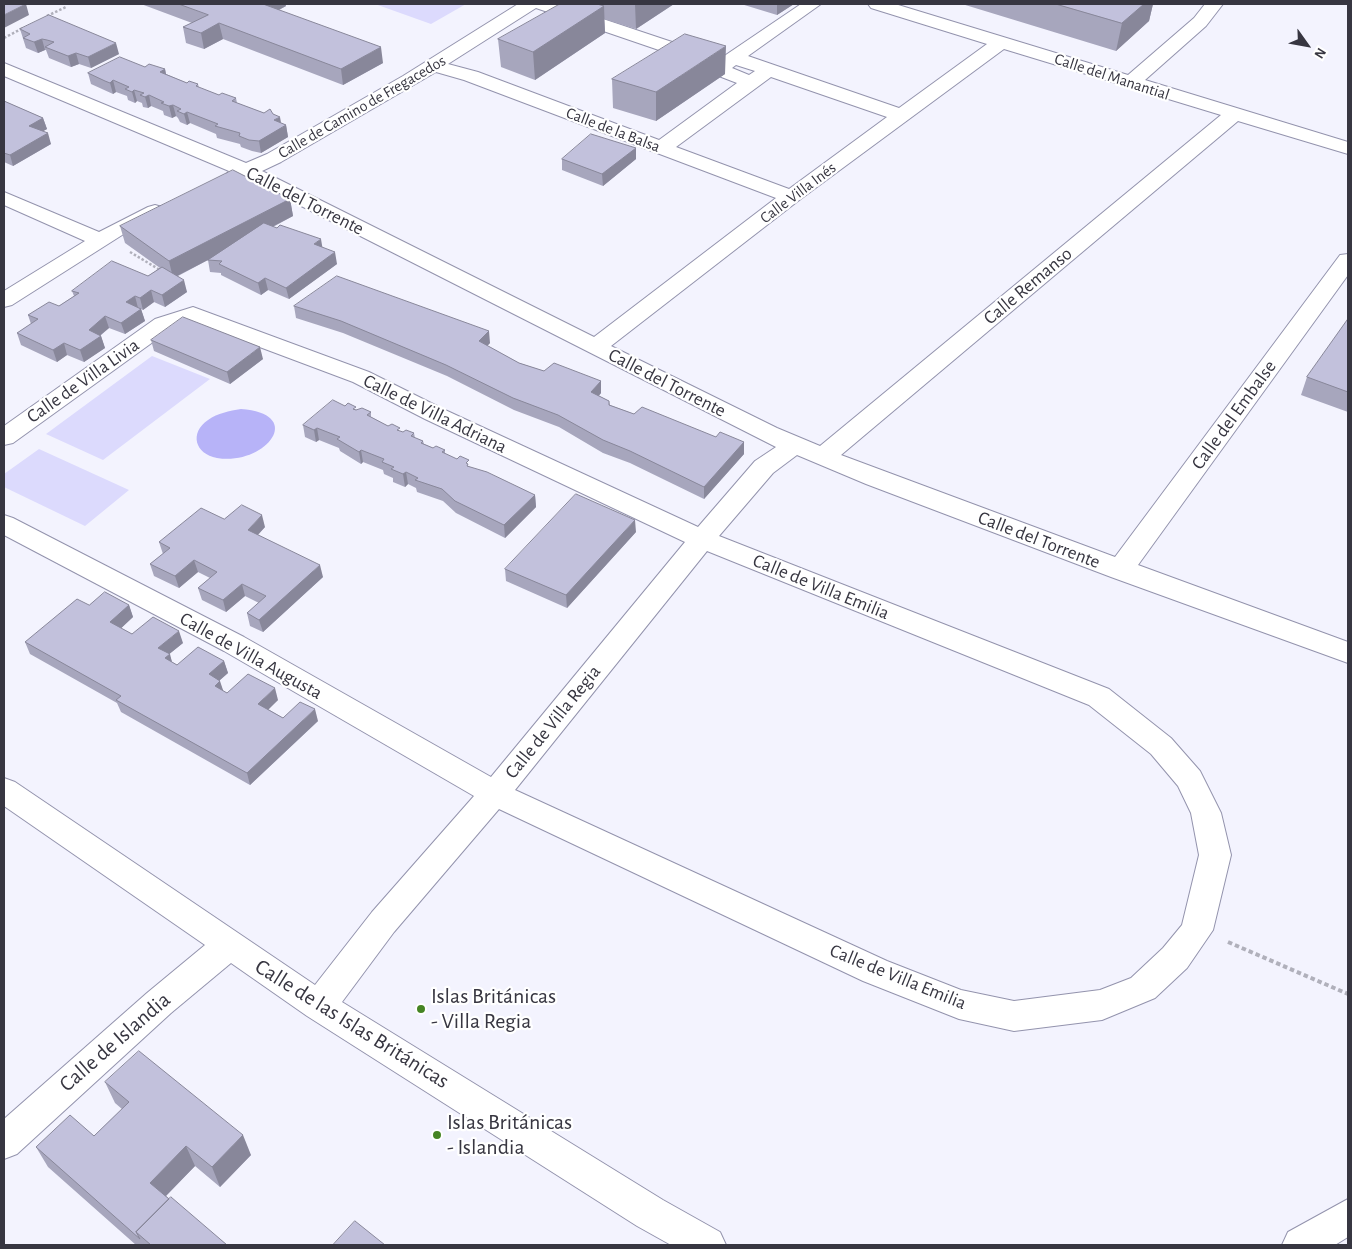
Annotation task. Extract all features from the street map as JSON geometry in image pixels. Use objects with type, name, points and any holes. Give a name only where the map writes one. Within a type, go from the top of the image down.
[{"type":"street","name":"Calle de Camino de Fregacedos","points":[[217,183],[274,158],[433,65],[530,4]]},
{"type":"street","points":[[542,4],[729,61],[769,70],[902,116]]},
{"type":"street","points":[[751,82],[718,69],[812,4]]},
{"type":"street","name":"Calle del Manantial","points":[[877,4],[1348,148]]},
{"type":"street","points":[[1131,82],[1200,22],[1214,4]]},
{"type":"street","name":"Calle Villa Inés","points":[[596,346],[791,197],[1001,42]]},
{"type":"street","name":"Calle de la Balsa","points":[[433,65],[471,76],[791,197]]},
{"type":"street","name":"Calle del Torrente","points":[[4,69],[247,171],[768,434],[823,457],[1120,570],[1348,653]]},
{"type":"street","points":[[660,148],[769,70]]},
{"type":"street","name":"Calle Remanso","points":[[823,457],[1234,114]]},
{"type":"street","points":[[4,198],[101,240]]},
{"type":"street","points":[[4,300],[123,226],[174,202]]},
{"type":"street","name":"Calle del Embalse","points":[[1120,570],[1348,260]]},
{"type":"street","name":"Calle de Villa Adriana","points":[[162,324],[193,314],[361,378],[702,539]]},
{"type":"street","name":"Calle de Villa Livia","points":[[4,437],[162,324]]},
{"type":"street","name":"Calle de Villa Regia","points":[[319,1006],[383,922],[494,794],[702,539],[764,468],[795,444]]},
{"type":"street","name":"Calle de Villa Augusta","points":[[4,524],[234,644],[494,794]]},
{"type":"street","name":"Calle de Villa Emilia","points":[[494,794],[875,972],[959,1004],[1014,1016],[1102,1005],[1144,988],[1175,958],[1197,930],[1215,855],[1206,813],[1189,779],[1154,740],[1099,697],[702,539]]},
{"type":"street","name":"Calle de las Islas Británicas","points":[[4,790],[319,1006],[700,1243]]},
{"type":"street","name":"Calle de Islandia","points":[[4,1142],[159,1003],[229,945]]},
{"type":"street","points":[[1301,1245],[1348,1218]]},
{"type":"path","points":[[39,20],[66,7]]},
{"type":"path","points":[[4,38],[30,24]]},
{"type":"path","points":[[101,240],[123,248],[165,273]]},
{"type":"path","points":[[1197,930],[1348,994]]},
{"type":"shaded area","points":[[375,4],[466,4],[431,24]]},
{"type":"shaded area","points":[[152,356],[210,379],[103,460],[46,434]]},
{"type":"shaded area","points":[[241,409],[261,413],[272,420],[275,429],[272,438],[263,447],[250,454],[235,458],[217,458],[210,456],[199,448],[197,437],[202,425],[216,416]]},
{"type":"shaded area","points":[[39,449],[129,490],[85,526],[4,487],[4,474]]},
{"type":"building","points":[[4,4],[26,4],[4,15]]},
{"type":"building","points":[[179,4],[263,4],[381,47],[341,69],[219,23],[201,33],[183,27],[208,15]]},
{"type":"building","points":[[560,4],[597,4],[604,6],[533,52],[498,39]]},
{"type":"building","points":[[1056,4],[1144,4],[1122,23]]},
{"type":"building","points":[[49,15],[116,43],[88,57],[76,53],[68,56],[45,47],[54,42],[42,39],[34,42],[23,38],[30,34],[20,29]]},
{"type":"building","points":[[685,34],[726,46],[656,92],[612,79]]},
{"type":"building","points":[[120,57],[145,67],[149,64],[165,69],[160,72],[187,83],[189,81],[198,84],[196,86],[219,95],[222,93],[236,98],[232,101],[264,113],[270,109],[273,114],[280,117],[274,120],[286,125],[259,141],[249,140],[239,136],[240,133],[215,126],[218,124],[187,112],[184,114],[177,111],[181,109],[173,105],[169,106],[161,103],[164,102],[149,95],[145,97],[140,95],[144,93],[125,89],[129,87],[113,80],[110,83],[88,73]]},
{"type":"building","points":[[4,101],[43,118],[29,126],[48,133],[10,155],[4,153]]},
{"type":"building","points":[[591,134],[636,148],[602,174],[562,159]]},
{"type":"building","points":[[233,170],[290,199],[169,261],[120,226]]},
{"type":"building","points":[[264,223],[277,228],[280,225],[321,239],[314,244],[335,252],[286,288],[265,278],[258,283],[219,264],[222,261],[208,260]]},
{"type":"building","points":[[112,261],[148,276],[162,267],[184,280],[162,295],[151,290],[140,298],[135,296],[126,302],[141,309],[121,323],[105,316],[89,330],[101,336],[80,350],[64,343],[53,350],[17,333],[38,319],[28,315],[49,302],[59,306],[79,293],[72,291]]},
{"type":"building","points":[[337,276],[489,331],[479,341],[519,363],[544,371],[554,363],[601,381],[591,392],[609,401],[609,405],[634,414],[642,407],[716,437],[720,432],[744,442],[704,487],[603,440],[558,415],[513,398],[446,365],[341,321],[294,306]]},
{"type":"building","points":[[183,317],[260,347],[227,372],[151,340]]},
{"type":"building","points":[[1348,319],[1348,392],[1307,377]]},
{"type":"building","points":[[333,400],[345,406],[348,403],[356,407],[353,409],[356,410],[362,408],[371,412],[367,415],[388,426],[392,424],[400,428],[397,430],[403,432],[406,430],[414,433],[411,436],[423,441],[421,443],[445,450],[442,452],[457,459],[460,456],[469,460],[466,463],[468,464],[467,466],[487,472],[535,495],[504,525],[455,501],[442,489],[415,480],[418,478],[406,472],[403,474],[391,469],[394,467],[382,462],[384,459],[361,450],[359,452],[337,439],[340,437],[303,425]]},
{"type":"building","points":[[576,494],[635,520],[566,595],[505,569]]},
{"type":"building","points":[[242,505],[262,515],[248,530],[320,565],[259,620],[247,613],[266,596],[242,584],[223,600],[198,588],[217,572],[194,560],[175,576],[150,564],[170,548],[159,542],[201,508],[224,519]]},
{"type":"building","points":[[105,592],[129,605],[110,622],[132,634],[153,617],[179,631],[158,648],[170,654],[165,658],[177,665],[198,647],[224,661],[209,674],[220,681],[215,686],[227,693],[248,674],[275,688],[258,704],[283,718],[300,702],[315,709],[247,773],[116,700],[121,696],[25,642],[77,599],[89,605]]},
{"type":"building","points":[[139,1051],[243,1135],[212,1167],[186,1146],[150,1183],[169,1199],[136,1232],[140,1239],[36,1147],[70,1115],[94,1136],[129,1102],[105,1082]]},
{"type":"building","points":[[171,1197],[227,1245],[151,1245],[136,1232]]},
{"type":"building","points":[[355,1221],[385,1245],[333,1245]]},
{"type":"place","name":"Islas Británicas - Villa Regia","points":[[421,1009]]},
{"type":"place","name":"Islas Británicas - Islandia","points":[[437,1135]]}]
